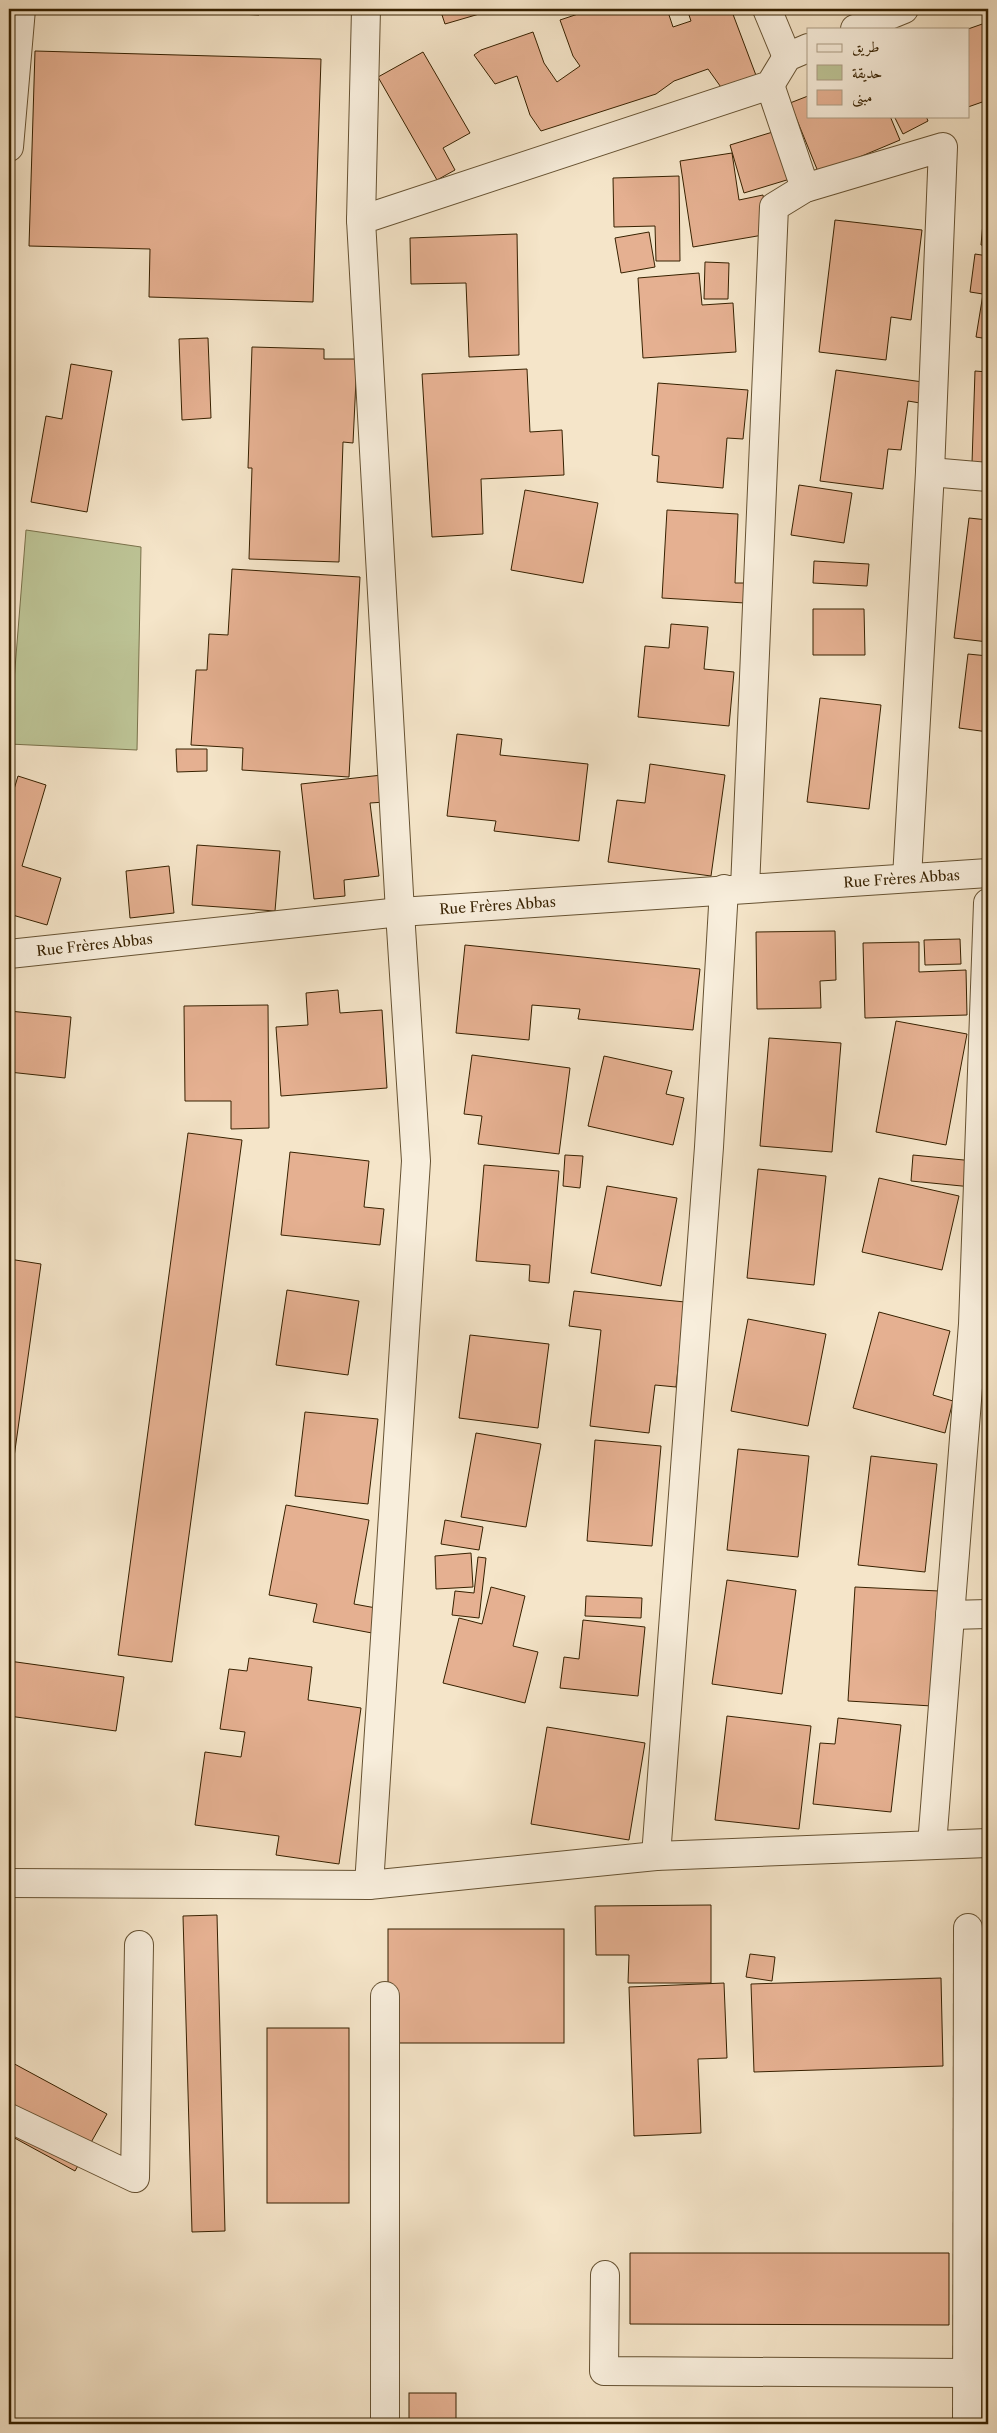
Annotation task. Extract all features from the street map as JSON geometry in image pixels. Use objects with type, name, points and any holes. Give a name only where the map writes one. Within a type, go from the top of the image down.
[{"type":"street","points":[[9,147],[21,9]]},
{"type":"street","points":[[366,9],[361,220],[416,1161],[369,1885]]},
{"type":"street","points":[[361,220],[770,85],[798,52],[768,9]]},
{"type":"street","points":[[857,28],[904,9]]},
{"type":"street","points":[[770,85],[805,188]]},
{"type":"street","points":[[656,1856],[707,1166],[734,888],[774,207],[805,188],[943,147],[930,472],[907,878]]},
{"type":"street","points":[[930,472],[988,477]]},
{"type":"street","name":"Rue Frères Abbas","points":[[9,954],[400,912],[734,888],[988,873]]},
{"type":"street","points":[[932,1845],[950,1615],[981,1324],[988,904]]},
{"type":"street","points":[[950,1615],[988,1614]]},
{"type":"street","points":[[9,1883],[369,1885],[656,1856],[988,1843]]},
{"type":"street","points":[[967,2424],[968,1928]]},
{"type":"street","points":[[9,2118],[135,2178],[139,1945]]},
{"type":"street","points":[[385,1996],[386,2424]]},
{"type":"street","points":[[605,2275],[604,2371],[967,2373]]},
{"type":"green space","points":[[26,530],[141,547],[137,750],[9,744]]},
{"type":"building","points":[[138,9],[260,9],[259,15]]},
{"type":"building","points":[[440,9],[485,9],[486,12],[445,24]]},
{"type":"building","points":[[593,9],[667,9],[673,27],[691,21],[687,9],[731,9],[757,78],[723,90],[708,69],[674,81],[656,94],[541,131],[530,115],[517,76],[495,84],[474,55],[481,50],[533,32],[544,63],[557,82],[580,66],[573,56],[560,20]]},
{"type":"building","points":[[988,22],[988,100],[970,106],[970,28]]},
{"type":"building","points":[[35,51],[321,59],[313,302],[149,297],[150,249],[29,246]]},
{"type":"building","points":[[423,52],[470,133],[443,148],[455,170],[437,180],[378,77]]},
{"type":"building","points":[[807,96],[807,118],[891,118],[900,140],[819,174],[790,103]]},
{"type":"building","points":[[895,118],[927,118],[928,121],[903,134]]},
{"type":"building","points":[[776,131],[790,179],[744,193],[730,145]]},
{"type":"building","points":[[732,153],[739,200],[763,195],[769,234],[693,247],[680,161]]},
{"type":"building","points":[[679,176],[680,261],[656,261],[655,226],[614,227],[613,178]]},
{"type":"building","points":[[835,220],[922,230],[911,320],[891,317],[886,360],[819,352]]},
{"type":"building","points":[[983,223],[988,223],[988,246],[981,245]]},
{"type":"building","points":[[649,232],[655,267],[621,273],[615,238]]},
{"type":"building","points":[[517,234],[519,355],[469,357],[466,283],[411,284],[410,238]]},
{"type":"building","points":[[975,254],[988,256],[988,339],[976,337],[983,294],[970,292]]},
{"type":"building","points":[[705,262],[729,263],[728,299],[704,299]]},
{"type":"building","points":[[699,273],[702,305],[733,303],[736,352],[643,358],[638,278]]},
{"type":"building","points":[[208,338],[211,418],[182,420],[179,339]]},
{"type":"building","points":[[252,347],[324,349],[324,359],[357,359],[353,443],[343,442],[339,562],[249,559],[252,468],[248,468]]},
{"type":"building","points":[[71,364],[112,371],[87,512],[31,502],[46,416],[62,419]]},
{"type":"building","points":[[527,369],[530,432],[562,430],[564,475],[481,479],[483,534],[432,537],[422,374]]},
{"type":"building","points":[[836,370],[923,382],[920,403],[908,401],[901,450],[888,449],[883,489],[820,481]]},
{"type":"building","points":[[975,371],[988,372],[988,464],[972,463]]},
{"type":"building","points":[[658,383],[748,390],[743,439],[727,438],[723,488],[657,482],[659,456],[652,455]]},
{"type":"building","points":[[799,485],[852,493],[844,543],[791,535]]},
{"type":"building","points":[[525,490],[598,503],[583,583],[511,570]]},
{"type":"building","points":[[667,510],[738,514],[735,583],[746,583],[745,603],[662,598]]},
{"type":"building","points":[[969,518],[988,520],[988,642],[954,638]]},
{"type":"building","points":[[814,561],[869,564],[867,586],[813,583]]},
{"type":"building","points":[[232,569],[360,577],[349,777],[242,770],[243,748],[191,745],[196,670],[207,670],[209,634],[228,635]]},
{"type":"building","points":[[813,609],[864,609],[865,655],[813,655]]},
{"type":"building","points":[[671,624],[708,627],[704,669],[734,672],[729,726],[638,717],[645,646],[669,648]]},
{"type":"building","points":[[968,654],[988,656],[988,732],[959,728]]},
{"type":"building","points":[[820,698],[881,705],[869,809],[807,802]]},
{"type":"building","points":[[457,734],[502,739],[500,755],[588,764],[579,841],[494,831],[496,821],[447,816]]},
{"type":"building","points":[[176,749],[207,749],[207,771],[177,772]]},
{"type":"building","points":[[650,764],[725,775],[711,876],[608,862],[617,800],[645,803]]},
{"type":"building","points":[[382,775],[385,802],[370,803],[379,876],[344,880],[345,896],[314,899],[301,784]]},
{"type":"building","points":[[18,776],[46,785],[22,866],[61,878],[47,925],[9,914],[9,806]]},
{"type":"building","points":[[197,845],[280,851],[275,911],[192,905]]},
{"type":"building","points":[[169,866],[174,913],[130,918],[126,871]]},
{"type":"building","points":[[835,931],[836,980],[820,981],[821,1008],[757,1009],[756,932]]},
{"type":"building","points":[[960,939],[961,964],[925,965],[924,940]]},
{"type":"building","points":[[919,942],[919,972],[966,970],[967,1015],[865,1018],[863,943]]},
{"type":"building","points":[[465,945],[700,969],[693,1030],[578,1019],[580,1009],[532,1005],[529,1040],[456,1033]]},
{"type":"building","points":[[338,990],[340,1013],[382,1010],[387,1088],[281,1096],[276,1027],[308,1025],[306,993]]},
{"type":"building","points":[[268,1005],[269,1128],[231,1129],[231,1101],[185,1101],[184,1006]]},
{"type":"building","points":[[9,1011],[71,1017],[65,1078],[9,1072]]},
{"type":"building","points":[[896,1021],[967,1034],[946,1145],[876,1132]]},
{"type":"building","points":[[769,1038],[841,1043],[832,1152],[760,1146]]},
{"type":"building","points":[[472,1055],[570,1068],[559,1154],[478,1144],[482,1116],[464,1114]]},
{"type":"building","points":[[604,1056],[672,1071],[666,1094],[684,1098],[673,1145],[588,1126]]},
{"type":"building","points":[[188,1133],[242,1140],[172,1662],[118,1655]]},
{"type":"building","points":[[290,1152],[369,1161],[364,1207],[384,1209],[380,1245],[281,1235]]},
{"type":"building","points":[[565,1155],[583,1156],[580,1188],[563,1186]]},
{"type":"building","points":[[913,1155],[974,1161],[972,1187],[911,1181]]},
{"type":"building","points":[[484,1165],[559,1171],[549,1283],[529,1281],[530,1265],[476,1261]]},
{"type":"building","points":[[758,1169],[826,1176],[814,1285],[747,1278]]},
{"type":"building","points":[[879,1178],[959,1196],[942,1270],[862,1252]]},
{"type":"building","points":[[607,1186],[677,1198],[661,1286],[591,1273]]},
{"type":"building","points":[[9,1259],[41,1264],[9,1493]]},
{"type":"building","points":[[287,1290],[359,1301],[348,1375],[276,1365]]},
{"type":"building","points":[[574,1291],[685,1302],[676,1387],[655,1385],[649,1433],[590,1426],[601,1330],[569,1326]]},
{"type":"building","points":[[879,1312],[950,1331],[933,1395],[953,1401],[945,1433],[853,1408]]},
{"type":"building","points":[[748,1319],[826,1334],[808,1426],[731,1411]]},
{"type":"building","points":[[470,1335],[549,1344],[538,1428],[459,1418]]},
{"type":"building","points":[[305,1412],[378,1419],[368,1504],[295,1496]]},
{"type":"building","points":[[476,1433],[541,1444],[526,1527],[461,1517]]},
{"type":"building","points":[[595,1440],[661,1446],[652,1546],[587,1541]]},
{"type":"building","points":[[738,1449],[809,1456],[798,1557],[727,1550]]},
{"type":"building","points":[[871,1456],[937,1464],[925,1572],[858,1565]]},
{"type":"building","points":[[286,1505],[369,1520],[354,1604],[376,1608],[372,1633],[313,1622],[317,1604],[269,1595]]},
{"type":"building","points":[[445,1520],[483,1527],[479,1550],[441,1544]]},
{"type":"building","points":[[471,1553],[473,1587],[436,1589],[435,1556]]},
{"type":"building","points":[[478,1557],[486,1558],[479,1618],[452,1615],[455,1591],[474,1593]]},
{"type":"building","points":[[727,1580],[796,1590],[782,1694],[712,1684]]},
{"type":"building","points":[[491,1587],[525,1596],[513,1646],[538,1652],[525,1703],[443,1683],[459,1618],[482,1624]]},
{"type":"building","points":[[855,1587],[939,1591],[932,1706],[848,1701]]},
{"type":"building","points":[[586,1596],[642,1598],[641,1618],[585,1616]]},
{"type":"building","points":[[583,1620],[645,1627],[638,1696],[560,1688],[564,1657],[579,1659]]},
{"type":"building","points":[[249,1658],[312,1667],[308,1700],[361,1708],[339,1864],[276,1855],[279,1836],[195,1825],[205,1752],[241,1757],[245,1732],[220,1729],[229,1669],[247,1671]]},
{"type":"building","points":[[9,1661],[124,1677],[116,1731],[9,1716]]},
{"type":"building","points":[[727,1716],[811,1726],[799,1829],[715,1820]]},
{"type":"building","points":[[838,1718],[901,1725],[891,1812],[813,1804],[820,1743],[835,1744]]},
{"type":"building","points":[[547,1727],[645,1743],[629,1840],[531,1824]]},
{"type":"building","points":[[711,1905],[711,1983],[628,1983],[629,1955],[596,1955],[595,1906]]},
{"type":"building","points":[[217,1915],[225,2231],[192,2232],[183,1916]]},
{"type":"building","points":[[388,1929],[564,1929],[564,2043],[388,2043]]},
{"type":"building","points":[[750,1954],[775,1957],[772,1981],[746,1977]]},
{"type":"building","points":[[941,1978],[943,2066],[754,2072],[751,1984]]},
{"type":"building","points":[[724,1983],[727,2058],[698,2059],[701,2133],[634,2136],[629,1987]]},
{"type":"building","points":[[267,2028],[349,2028],[349,2203],[267,2203]]},
{"type":"building","points":[[9,2061],[107,2114],[75,2171],[9,2135]]},
{"type":"building","points":[[630,2253],[949,2253],[949,2325],[630,2324]]},
{"type":"building","points":[[409,2393],[456,2393],[456,2424],[409,2424]]}]
